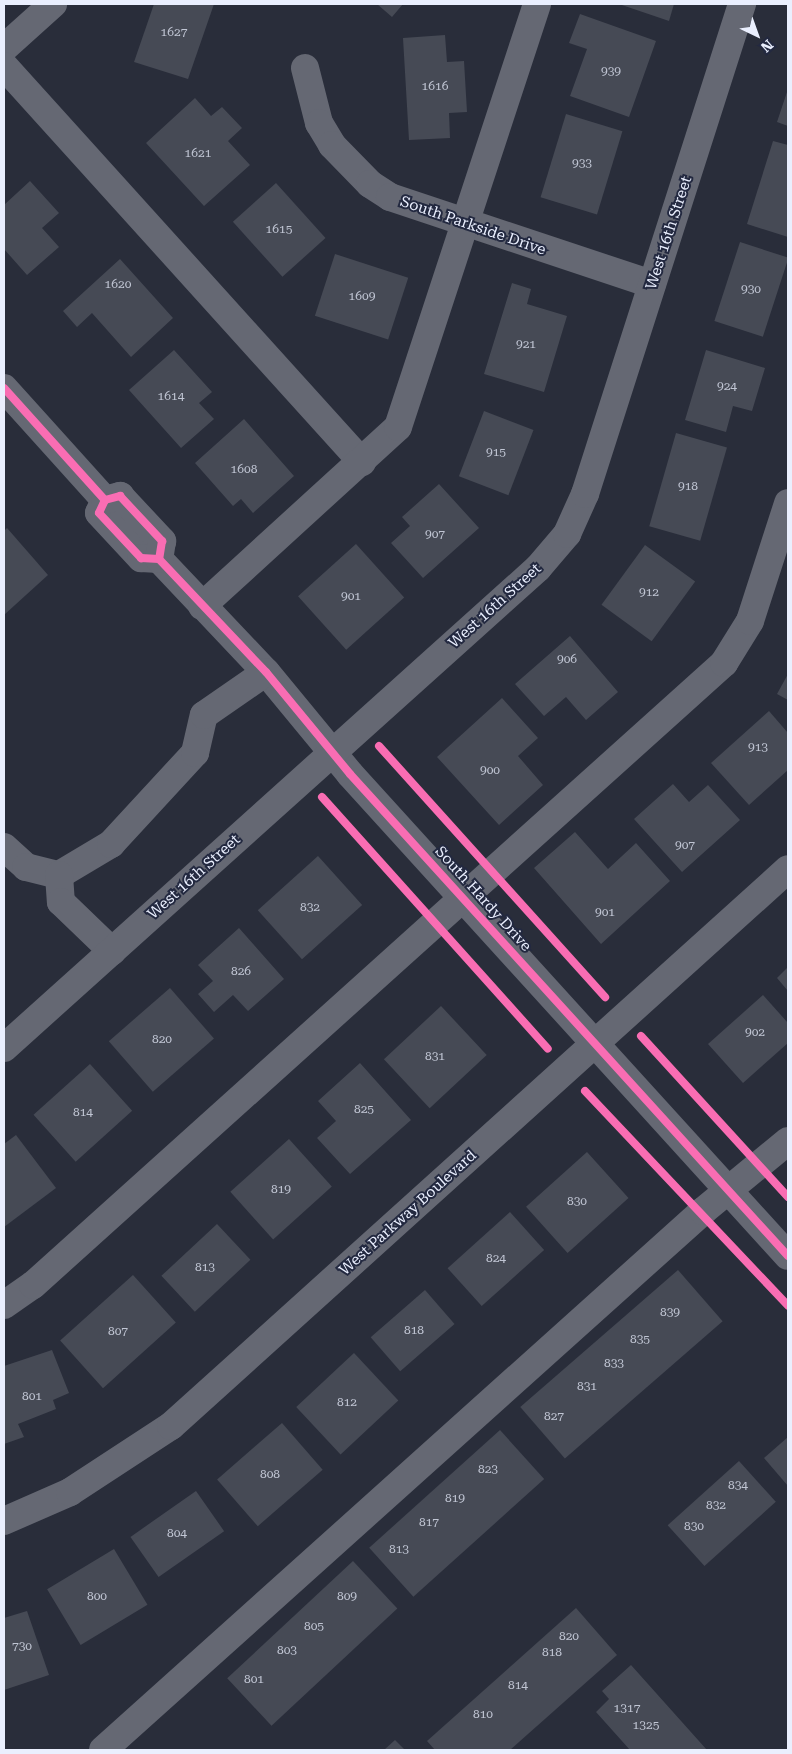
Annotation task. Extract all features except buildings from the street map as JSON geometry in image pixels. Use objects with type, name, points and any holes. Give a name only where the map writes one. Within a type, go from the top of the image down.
[{"type":"street","points":[[4,48],[53,4]]},
{"type":"street","points":[[202,606],[389,438],[404,414],[537,4]]},
{"type":"street","name":"West 16th Street","points":[[4,1048],[538,568],[567,534],[585,494],[742,4]]},
{"type":"street","points":[[4,66],[362,462]]},
{"type":"street","name":"South Parkside Drive","points":[[305,68],[319,122],[349,166],[390,197],[465,225],[652,284]]},
{"type":"street","name":"South Hardy Drive","points":[[4,388],[105,500],[120,496],[162,541],[159,559],[266,672],[464,899],[788,1256]]},
{"type":"street","points":[[4,1305],[40,1279],[724,663],[750,621],[788,503]]},
{"type":"street","points":[[4,847],[26,867],[59,875],[111,844],[195,754],[204,715],[266,672]]},
{"type":"street","name":"West Parkway Boulevard","points":[[4,1521],[70,1492],[170,1426],[788,869]]},
{"type":"street","points":[[59,875],[61,902],[112,951]]},
{"type":"street","points":[[103,1750],[729,1191],[788,1141]]},
{"type":"cycle path","points":[[4,388],[105,500]]},
{"type":"cycle path","points":[[105,500],[120,496],[162,541],[159,559]]},
{"type":"cycle path","points":[[105,500],[99,513],[141,558],[159,559],[266,672],[350,774],[788,1256]]},
{"type":"cycle path","points":[[379,746],[605,997]]},
{"type":"cycle path","points":[[322,797],[548,1049]]},
{"type":"cycle path","points":[[641,1036],[788,1197]]},
{"type":"cycle path","points":[[585,1091],[788,1306]]}]
